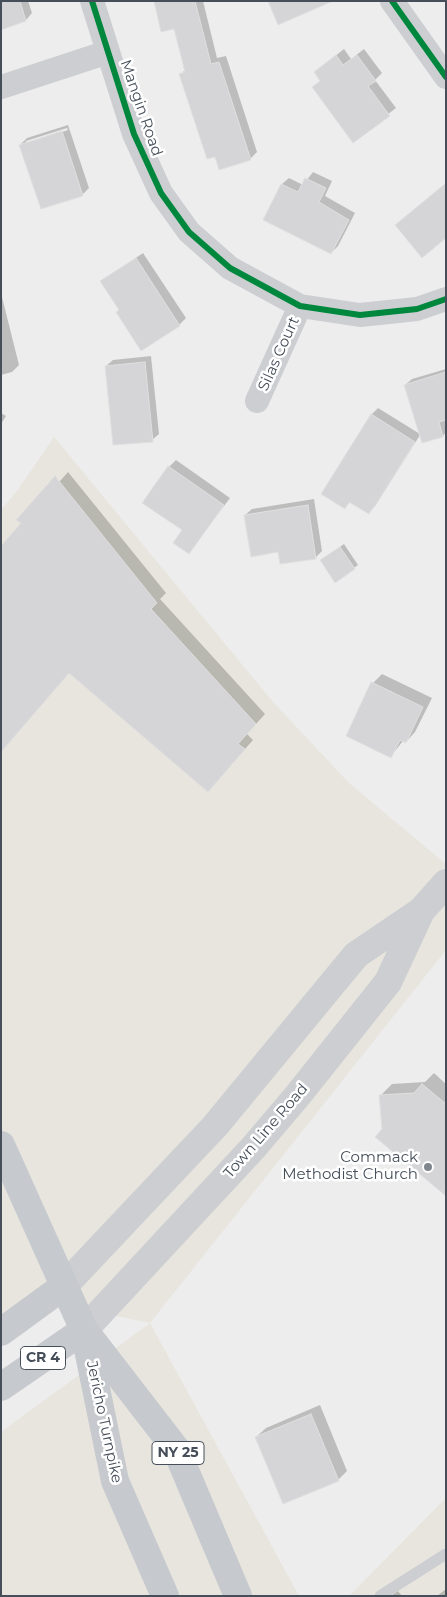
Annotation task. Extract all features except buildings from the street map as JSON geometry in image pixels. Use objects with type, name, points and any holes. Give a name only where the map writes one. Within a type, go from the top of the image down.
[{"type":"main road","name":"Town Line Road","points":[[64,1286],[215,1126],[356,955],[420,911],[446,883]]},
{"type":"main road","name":"Town Line Road","points":[[84,1330],[233,1169],[298,1095],[388,982],[420,911]]},
{"type":"main road","name":"Jericho Turnpike","points":[[1,1145],[84,1330],[115,1481],[165,1596]]},
{"type":"main road","name":"CR 4","points":[[1,1332],[64,1286]]},
{"type":"main road","name":"Jericho Turnpike","points":[[84,1330],[176,1449],[238,1596]]},
{"type":"main road","name":"CR 4","points":[[1,1387],[84,1330]]},
{"type":"street","name":"Mangin Road","points":[[92,1],[134,134],[161,193],[189,232],[230,268],[300,306],[360,315],[417,309],[446,299]]},
{"type":"street","points":[[392,1],[446,78]]},
{"type":"street","points":[[1,87],[108,52]]},
{"type":"street","name":"Silas Court","points":[[257,401],[300,306]]},
{"type":"lane","points":[[380,1596],[446,1554]]},
{"type":"shaded area","points":[[54,437],[273,702],[349,783],[446,864],[446,950],[150,1323],[44,1301],[1,1328],[1,510],[17,491]]},
{"type":"shaded area","points":[[150,1323],[299,1596],[1,1596],[1,1432]]},
{"type":"shaded area","points":[[446,1498],[446,1596],[349,1596]]},
{"type":"cycle path","points":[[92,1],[134,134],[161,193],[189,232],[230,268],[300,306],[360,315],[417,309],[446,299]]},
{"type":"cycle path","points":[[392,1],[446,77]]},
{"type":"place","name":"Commack Methodist Church","points":[[428,1167]]}]
